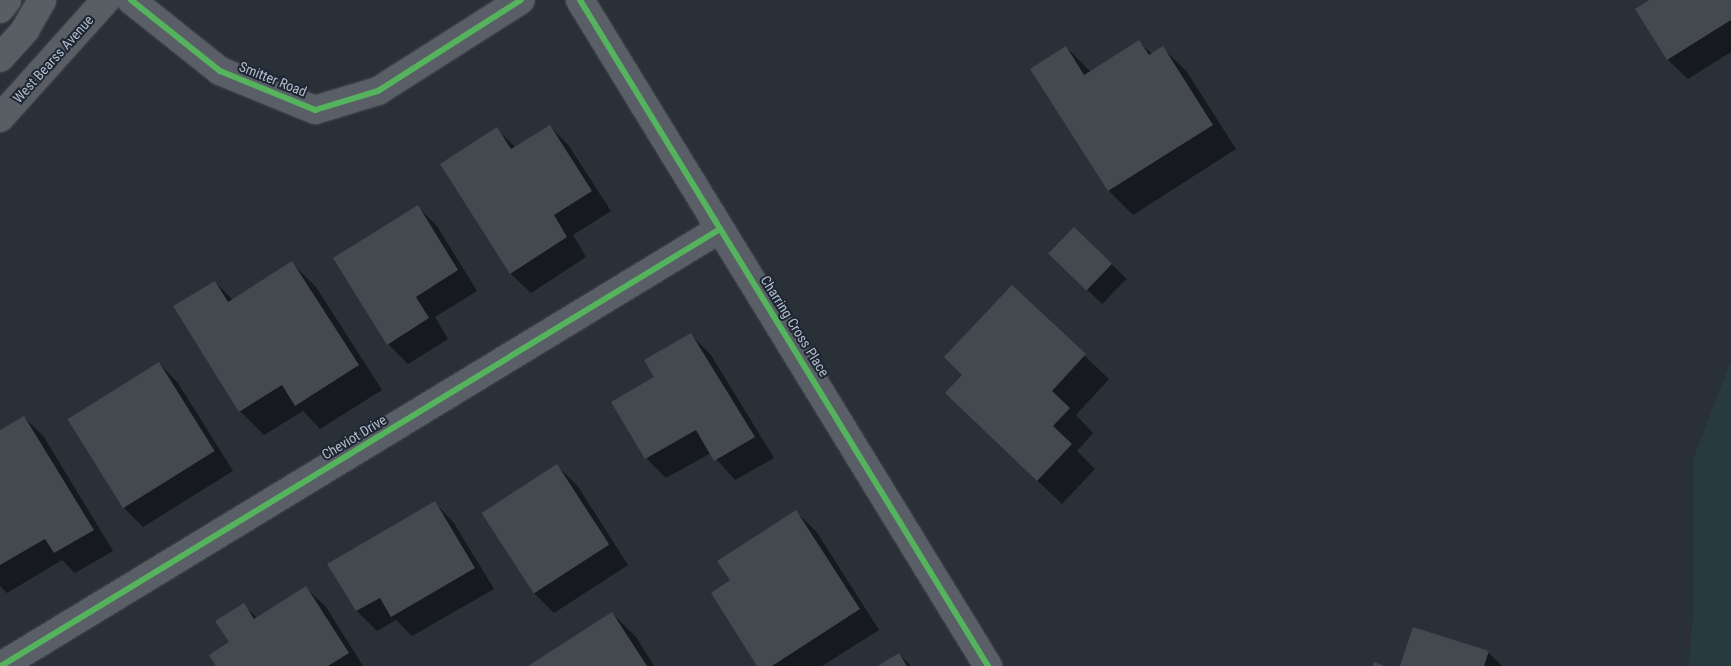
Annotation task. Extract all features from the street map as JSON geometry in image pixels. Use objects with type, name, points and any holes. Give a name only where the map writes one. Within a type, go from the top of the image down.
[{"type":"main road","points":[[0,9],[6,0]]},
{"type":"main road","points":[[0,58],[25,30],[42,0]]},
{"type":"main road","name":"West Bearss Avenue","points":[[0,118],[106,0]]},
{"type":"street","name":"Smitter Road","points":[[131,0],[220,71],[315,110],[378,91],[521,0]]},
{"type":"street","name":"Charring Cross Place","points":[[580,0],[988,666]]},
{"type":"street","name":"Cheviot Drive","points":[[2,666],[720,229]]},
{"type":"green space","points":[[1731,360],[1731,666],[1689,666],[1694,601],[1694,457]]},
{"type":"building","points":[[1649,0],[1731,0],[1731,20],[1667,60],[1635,9]]},
{"type":"building","points":[[1139,40],[1149,55],[1163,46],[1213,125],[1108,191],[1030,69],[1066,46],[1084,75]]},
{"type":"building","points":[[550,125],[592,191],[554,215],[567,237],[510,274],[440,164],[497,127],[511,149]]},
{"type":"building","points":[[418,205],[458,270],[416,297],[429,318],[387,345],[333,258]]},
{"type":"building","points":[[1074,227],[1112,264],[1086,290],[1048,254]]},
{"type":"building","points":[[292,261],[359,365],[295,406],[282,385],[239,412],[173,306],[215,281],[228,302]]},
{"type":"building","points":[[1012,285],[1086,354],[1052,391],[1070,408],[1053,426],[1072,444],[1037,481],[945,393],[962,375],[944,357]]},
{"type":"building","points":[[691,333],[755,437],[714,461],[696,430],[645,459],[611,402],[654,377],[644,360]]},
{"type":"building","points":[[159,362],[215,451],[123,508],[67,419]]},
{"type":"building","points":[[24,416],[94,530],[54,553],[45,539],[0,565],[0,430]]},
{"type":"building","points":[[557,464],[609,545],[534,594],[482,513]]},
{"type":"building","points":[[435,501],[475,568],[391,617],[380,598],[356,611],[327,564]]},
{"type":"building","points":[[796,510],[860,609],[772,666],[757,666],[711,593],[730,580],[717,561]]},
{"type":"building","points":[[306,586],[349,653],[328,666],[216,666],[209,655],[229,642],[215,621],[244,603],[254,619]]},
{"type":"building","points":[[612,612],[647,666],[528,666]]},
{"type":"building","points":[[1413,627],[1489,651],[1484,666],[1400,666]]},
{"type":"building","points":[[899,653],[907,666],[878,666]]},
{"type":"building","points":[[1374,662],[1385,666],[1373,666]]},
{"type":"cycle path","points":[[131,0],[220,71],[315,110],[378,91],[521,0]]},
{"type":"cycle path","points":[[580,0],[988,666]]},
{"type":"cycle path","points":[[1,666],[720,229]]}]
